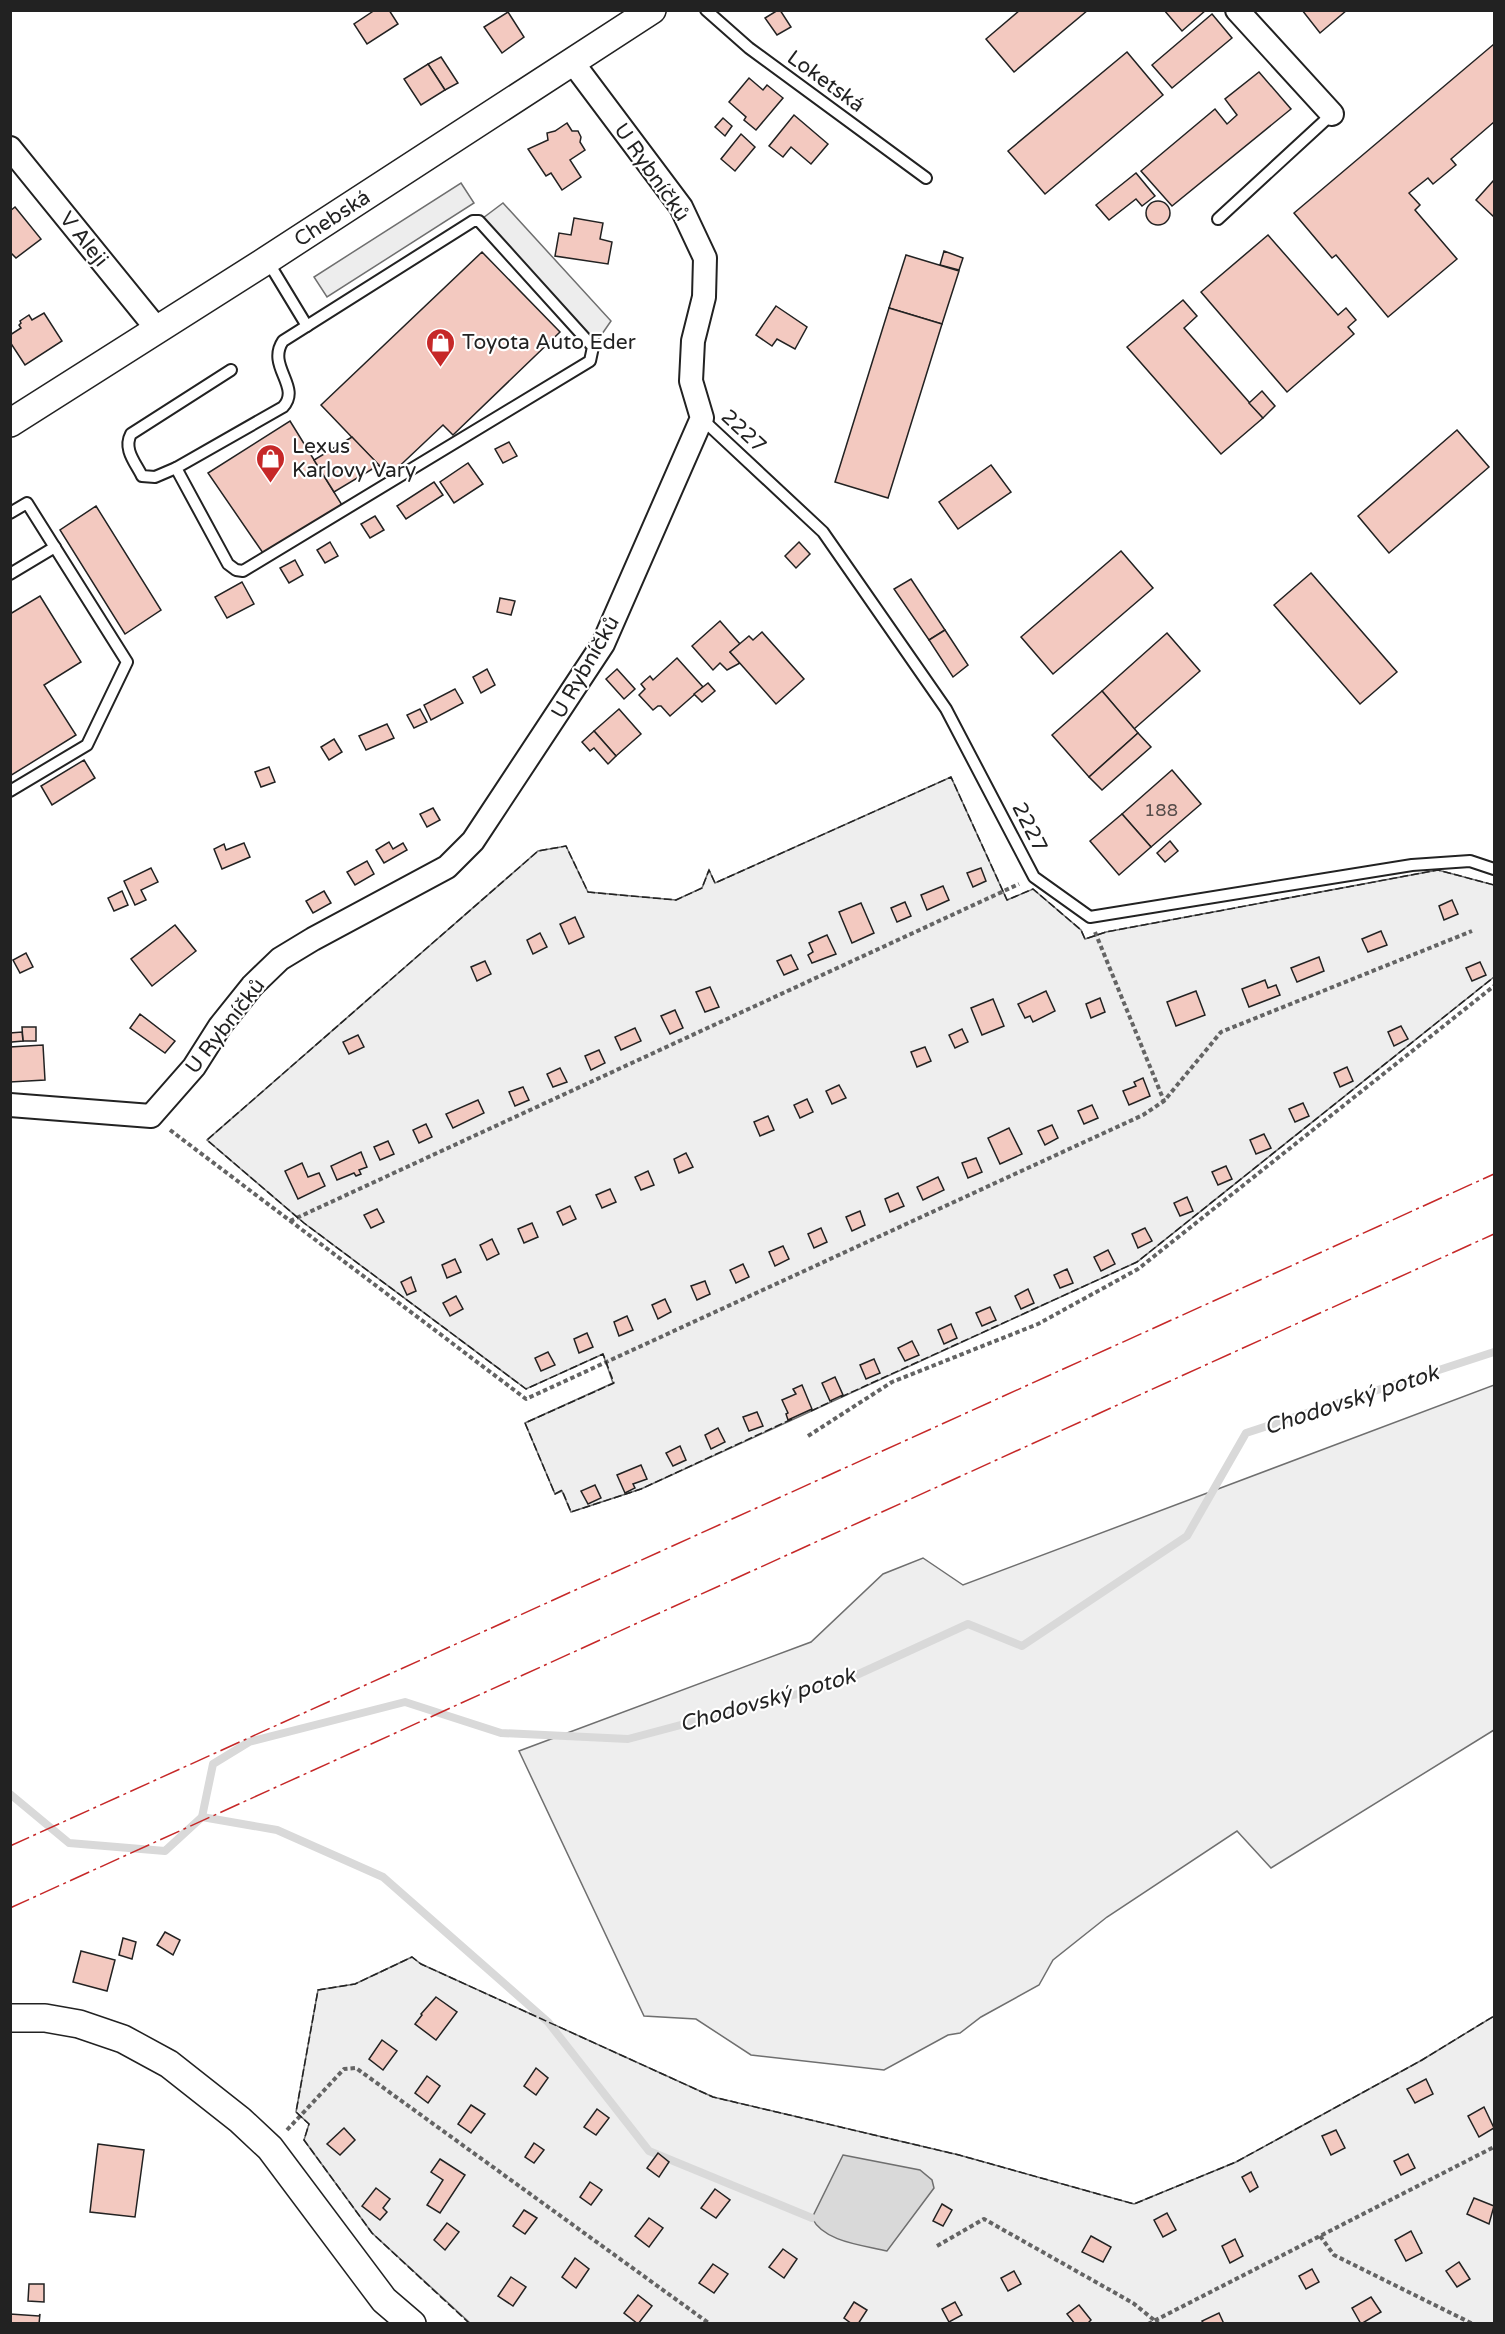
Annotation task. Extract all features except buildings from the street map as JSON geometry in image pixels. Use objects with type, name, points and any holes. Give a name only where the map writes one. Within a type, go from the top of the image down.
[{"type":"street","points":[[1237,10],[1332,114]]},
{"type":"street","name":"Chebská","points":[[10,423],[267,260],[650,11]]},
{"type":"street","name":"U Rybníčků","points":[[151,1116],[194,1067],[220,1026],[252,986],[280,959],[447,867],[473,841],[603,644],[702,418],[691,381],[693,341],[704,297],[705,258],[681,207],[573,63]]},
{"type":"street","name":"V Aleji","points":[[10,148],[157,329]]},
{"type":"street","points":[[10,1105],[151,1116]]},
{"type":"street","points":[[10,2018],[45,2018],[79,2024],[123,2039],[169,2064],[240,2120],[270,2148],[384,2300],[412,2324]]},
{"type":"lane","name":"Loketská","points":[[706,10],[749,48],[926,178]]},
{"type":"lane","points":[[1218,219],[1332,114]]},
{"type":"lane","points":[[176,468],[228,564],[236,570],[243,571],[590,361],[593,347],[479,221],[467,224],[283,341],[278,349],[277,360],[290,394],[289,400],[283,407],[176,468],[155,477],[142,476],[128,449],[127,441],[131,434],[231,369]]},
{"type":"lane","points":[[267,260],[307,326]]},
{"type":"lane","name":"2227","points":[[702,418],[824,532],[946,709],[1034,877],[1090,917]]},
{"type":"lane","points":[[10,513],[27,503],[127,662],[87,745],[10,790]]},
{"type":"lane","points":[[10,574],[55,547]]},
{"type":"lane","points":[[1090,917],[1412,865],[1470,861],[1494,869]]},
{"type":"path","points":[[290,1221],[1034,877]]},
{"type":"path","points":[[1090,917],[1164,1101]]},
{"type":"path","points":[[151,1116],[526,1400],[1143,1115],[1164,1101],[1221,1032],[1472,931]]},
{"type":"path","points":[[808,1436],[892,1382],[1038,1324],[1138,1269],[1494,986]]},
{"type":"path","points":[[270,2148],[344,2069],[357,2068],[710,2324]]},
{"type":"path","points":[[1148,2324],[1156,2322],[1493,2149]]},
{"type":"path","points":[[937,2246],[984,2219],[1132,2303],[1156,2322]]},
{"type":"path","points":[[1320,2236],[1334,2255],[1473,2324]]},
{"type":"shaded area","points":[[461,183],[474,203],[327,297],[314,277]]},
{"type":"shaded area","points":[[503,203],[611,321],[593,347],[479,221]]},
{"type":"shaded area","points":[[951,777],[1007,900],[1033,889],[1081,930],[1085,939],[1106,932],[1438,870],[1494,885],[1494,977],[1137,1262],[641,1489],[571,1512],[562,1491],[555,1494],[525,1423],[613,1383],[603,1354],[526,1389],[304,1223],[207,1140],[538,851],[566,846],[588,892],[676,900],[702,888],[709,870],[715,883]]},
{"type":"shaded area","points":[[1494,1385],[1494,1730],[1271,1868],[1237,1831],[1107,1917],[1053,1960],[1039,1985],[981,2017],[960,2033],[948,2035],[884,2070],[751,2055],[696,2019],[644,2016],[519,1751],[811,1642],[883,1574],[923,1558],[963,1585]]},
{"type":"shaded area","points":[[412,1957],[421,1964],[713,2097],[959,2155],[1134,2204],[1236,2162],[1422,2060],[1494,2016],[1494,2323],[470,2323],[372,2233],[304,2140],[309,2124],[296,2112],[318,1990],[355,1984]]},
{"type":"shaded area","points":[[843,2155],[920,2170],[932,2180],[934,2188],[887,2251],[834,2237],[818,2226],[812,2218]]},
{"type":"waterway","name":"Chodovský potok","points":[[10,1794],[69,1843],[165,1851],[202,1817],[213,1764],[249,1742],[405,1702],[501,1733],[628,1739],[839,1683],[968,1624],[1022,1646],[1187,1536],[1246,1433],[1494,1352]]},
{"type":"waterway","points":[[202,1817],[277,1830],[383,1877],[548,2022],[649,2151],[812,2218]]},
{"type":"fence","points":[[792,1419],[641,1489],[571,1512],[562,1490],[555,1494],[525,1423],[614,1383],[603,1354],[526,1389],[304,1223],[207,1140],[538,851],[566,846],[588,892],[676,900],[702,888],[709,870],[715,883],[951,777],[1007,900],[1033,889],[1081,930],[1085,939],[1106,932],[1438,870],[1494,885]]},
{"type":"fence","points":[[841,1397],[1137,1262],[1494,977]]},
{"type":"fence","points":[[811,1411],[832,1401]]},
{"type":"fence","points":[[470,2324],[372,2233],[304,2140],[309,2124],[296,2112],[318,1990],[355,1984],[412,1957],[421,1964],[713,2097],[959,2155],[1134,2204],[1236,2162],[1422,2060],[1494,2016]]},
{"type":"power","points":[[10,1846],[1494,1174]]},
{"type":"power","points":[[10,1908],[1494,1234]]},
{"type":"place","name":"Toyota Auto Eder","points":[[441,368]]},
{"type":"place","name":"Lexus Karlovy Vary","points":[[271,484]]}]
